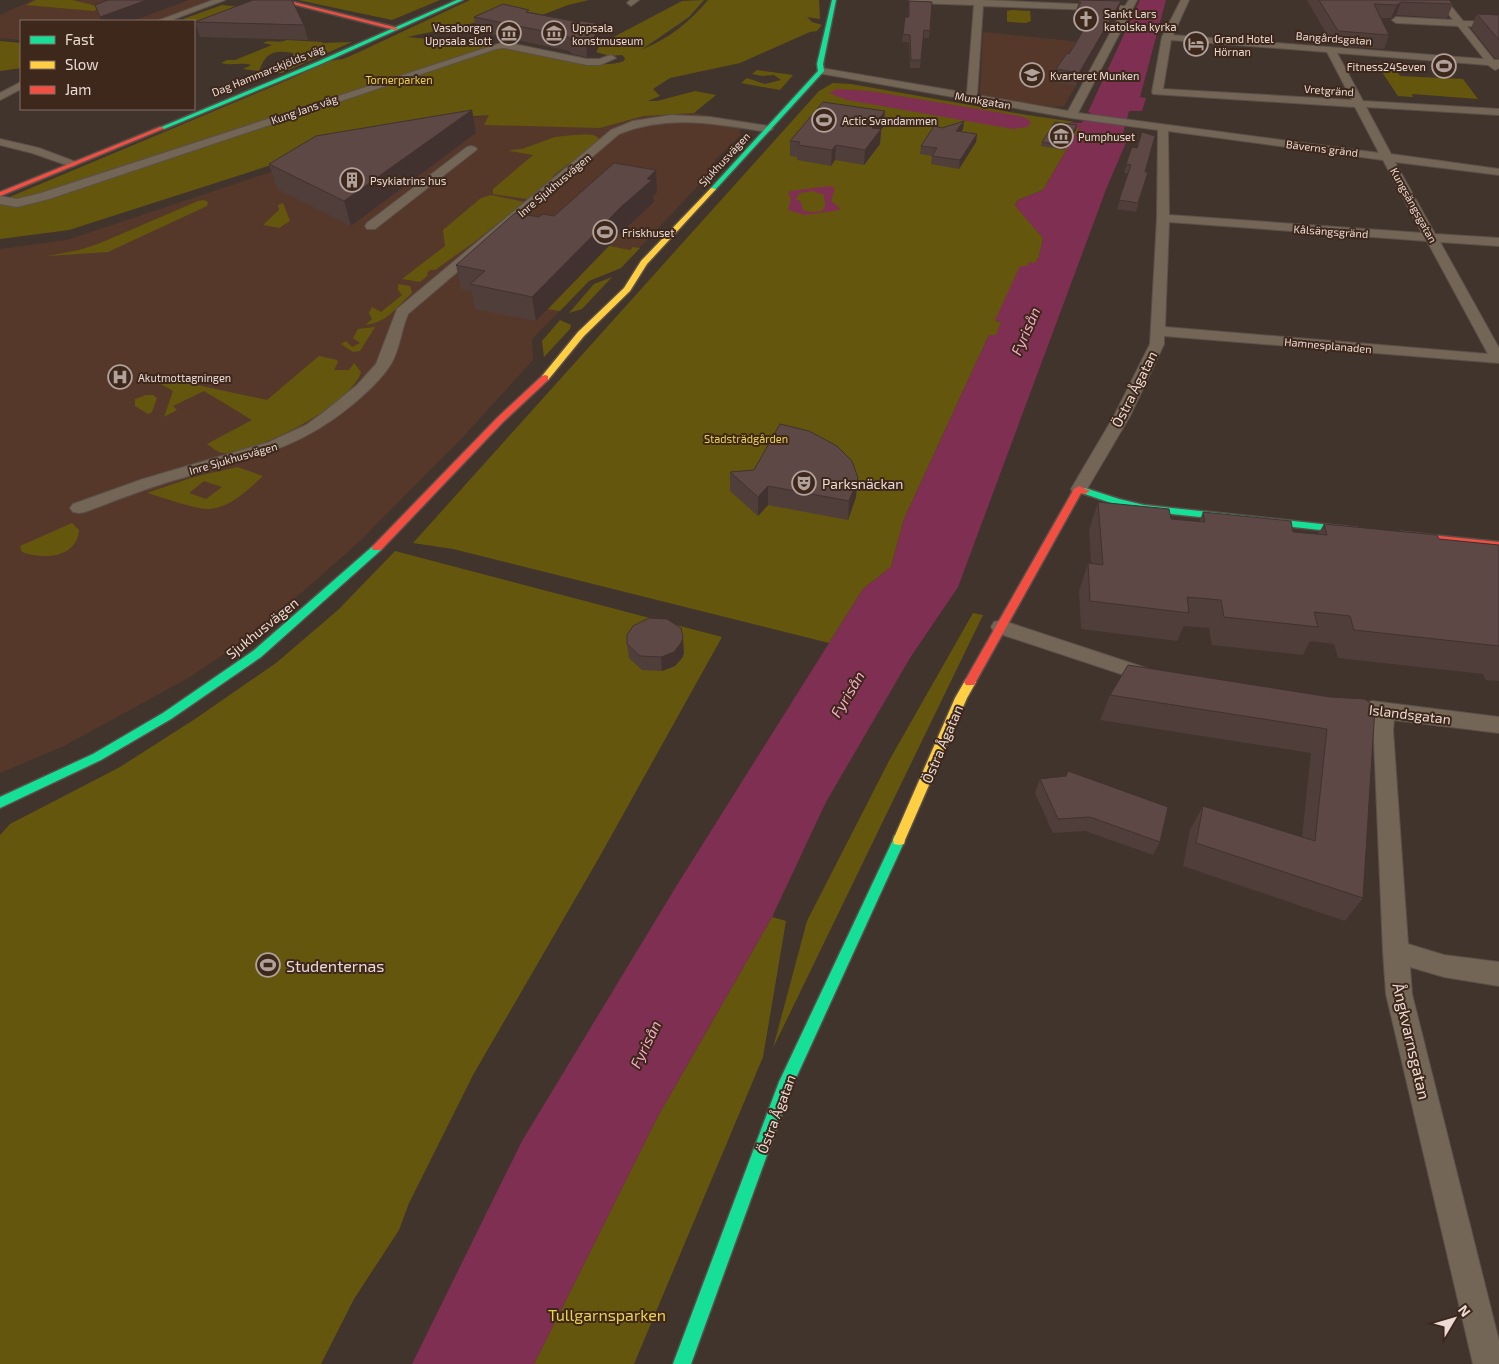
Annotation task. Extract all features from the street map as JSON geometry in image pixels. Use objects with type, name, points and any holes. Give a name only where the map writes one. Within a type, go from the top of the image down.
[{"type":"street","points":[[164,20],[221,0]]},
{"type":"street","points":[[279,0],[394,28]]},
{"type":"street","name":"Dag Hammarskjölds väg","points":[[0,194],[320,63],[394,28],[461,0]]},
{"type":"street","points":[[821,71],[820,64],[834,0]]},
{"type":"street","points":[[913,0],[979,1],[1127,9]]},
{"type":"street","points":[[1071,115],[1133,0]]},
{"type":"street","points":[[1166,37],[1185,0]]},
{"type":"street","points":[[1442,0],[1495,63],[1499,72]]},
{"type":"street","points":[[972,98],[979,1]]},
{"type":"street","points":[[1396,20],[1499,25]]},
{"type":"street","name":"Bangårdsgatan","points":[[1166,37],[1495,63]]},
{"type":"street","name":"Vretgränd","points":[[1166,37],[1157,92],[1499,112]]},
{"type":"street","name":"Kung Jans väg","points":[[0,200],[17,203],[45,196],[494,47],[504,45],[587,62],[600,62],[611,58]]},
{"type":"street","name":"Kungsängsgatan","points":[[1332,51],[1355,104],[1387,157],[1498,359]]},
{"type":"street","name":"Munkgatan","points":[[821,71],[1085,118],[1140,125]]},
{"type":"street","name":"Sjukhusvägen","points":[[0,803],[97,757],[167,716],[257,654],[319,601],[390,536],[500,420],[544,380],[554,364],[581,334],[627,289],[644,264],[821,71]]},
{"type":"street","points":[[0,97],[20,86]]},
{"type":"street","name":"Inre Sjukhusvägen","points":[[79,508],[165,477],[264,451],[304,434],[324,421],[362,389],[383,366],[396,324],[402,312],[614,132],[634,124],[673,118],[699,119],[768,129]]},
{"type":"street","name":"Bäverns gränd","points":[[1140,125],[1499,172]]},
{"type":"street","name":"Östra Ågatan","points":[[682,1364],[784,1087],[912,815],[961,698],[1122,416],[1152,357],[1157,344],[1163,218],[1163,132],[1165,128]]},
{"type":"street","points":[[0,142],[28,148],[72,164]]},
{"type":"street","points":[[371,226],[471,148]]},
{"type":"street","name":"Kålsängsgränd","points":[[1163,218],[1499,242]]},
{"type":"street","name":"Sjukhusvägen","points":[[620,279],[644,264]]},
{"type":"street","name":"Sjukhusvägen","points":[[500,420],[548,357],[573,331],[578,320]]},
{"type":"street","name":"Hamnesplanaden","points":[[1157,331],[1498,359]]},
{"type":"street","points":[[1080,489],[1117,502],[1144,508],[1367,532]]},
{"type":"street","points":[[1386,534],[1499,546]]},
{"type":"street","points":[[1001,627],[1146,676],[1174,680]]},
{"type":"street","name":"Islandsgatan","points":[[1356,707],[1499,725]]},
{"type":"street","name":"Ångkvarnsgatan","points":[[1384,711],[1383,730],[1399,994],[1489,1364]]},
{"type":"street","points":[[1395,951],[1444,966],[1499,974]]},
{"type":"shaded area","points":[[33,0],[218,0],[161,20],[20,20],[20,40],[0,38],[0,15]]},
{"type":"shaded area","name":"Kvarteret Munken","points":[[983,32],[1100,45],[1064,106],[1055,107],[988,97],[980,94]]},
{"type":"shaded area","points":[[694,113],[746,122],[739,132],[741,135],[716,159],[708,175],[621,268],[589,281],[532,339],[533,360],[463,437],[358,543],[277,614],[236,646],[190,677],[64,746],[0,773],[0,249],[67,240],[385,134],[490,115]]},
{"type":"green space","points":[[36,0],[72,0],[101,7],[94,11],[26,5]]},
{"type":"green space","points":[[298,0],[440,0],[392,20]]},
{"type":"green space","name":"Tornerparken","points":[[470,0],[589,0],[568,5],[542,15],[512,15],[407,37],[503,47],[582,63],[612,64],[624,61],[625,58],[622,55],[610,56],[589,50],[682,1],[704,0],[689,17],[641,50],[660,41],[678,29],[694,16],[708,0],[819,0],[820,19],[807,17],[812,22],[822,25],[817,31],[810,32],[740,63],[670,78],[653,89],[660,96],[648,101],[657,101],[695,91],[716,95],[694,113],[643,116],[600,128],[484,125],[489,115],[405,122],[69,230],[0,239],[0,201],[330,61],[343,59]]},
{"type":"green space","points":[[222,5],[251,8],[220,25],[183,19]]},
{"type":"green space","points":[[1007,11],[1030,11],[1031,21],[1026,23],[1007,21]]},
{"type":"green space","points":[[287,40],[323,42],[321,43],[352,42],[282,73],[258,75],[281,65],[307,61],[310,56],[293,56],[293,53],[276,52],[268,56],[259,71],[243,69],[251,65],[247,64],[221,63],[227,60],[235,60],[272,45],[263,43]]},
{"type":"green space","points":[[0,41],[20,43],[20,68],[0,71]]},
{"type":"green space","points":[[1380,69],[1396,70],[1400,76],[1463,79],[1478,99],[1412,94],[1413,97],[1398,96]]},
{"type":"green space","points":[[757,70],[793,75],[780,90],[741,83],[747,78],[765,84],[781,80],[774,75],[762,76],[752,74]]},
{"type":"green space","name":"Stadsträdgården","points":[[833,83],[851,84],[1075,122],[1069,123],[1080,127],[1043,190],[1018,200],[1015,205],[1043,238],[1039,257],[996,321],[1001,322],[996,336],[989,335],[904,519],[891,567],[863,589],[829,643],[453,549],[413,543],[819,91]]},
{"type":"green space","points":[[592,135],[600,140],[577,160],[568,164],[554,175],[551,180],[527,199],[493,194],[493,189],[533,155],[511,150],[522,149],[555,137]]},
{"type":"green space","points":[[491,195],[525,202],[473,243],[435,270],[430,270],[427,273],[428,275],[420,282],[402,279],[445,246],[443,230],[481,198]]},
{"type":"green space","points":[[204,200],[208,202],[207,206],[108,252],[47,256],[98,244]]},
{"type":"green space","points":[[283,203],[290,221],[279,228],[263,225],[279,210],[278,205]]},
{"type":"green space","points":[[609,246],[630,250],[633,247],[640,248],[621,268],[589,281],[560,311],[548,309]]},
{"type":"green space","points":[[612,277],[582,309],[569,313],[594,284]]},
{"type":"green space","points":[[398,284],[410,286],[412,293],[386,318],[365,325],[372,319],[369,313],[372,307],[381,312],[402,295],[398,290]]},
{"type":"green space","points":[[560,320],[571,325],[570,329],[544,357],[542,341]]},
{"type":"green space","points":[[375,327],[360,351],[353,352],[341,344],[346,341],[352,347],[360,343],[353,338],[358,329]]},
{"type":"green space","points":[[319,356],[337,360],[338,362],[334,370],[349,370],[354,363],[361,372],[354,385],[340,399],[322,412],[301,425],[258,445],[239,451],[221,453],[207,444],[252,420],[204,391],[173,406],[177,410],[164,417],[173,391],[161,384],[161,381],[173,375],[179,381],[267,400]]},
{"type":"green space","points":[[146,395],[153,395],[157,398],[152,412],[148,414],[135,406],[135,399]]},
{"type":"green space","points":[[237,467],[263,476],[231,502],[216,508],[195,507],[147,493],[194,477]],"holes":[[[204,481],[222,487],[206,499],[189,493]]]},
{"type":"green space","points":[[72,523],[79,530],[77,539],[66,551],[49,556],[22,552],[20,546]]},
{"type":"green space","name":"Studenternas","points":[[395,551],[722,637],[600,856],[473,1075],[409,1203],[399,1230],[354,1299],[321,1364],[0,1364],[0,835],[10,824],[120,767],[195,719],[276,663],[338,610]]},
{"type":"green space","points":[[973,613],[983,615],[773,1048],[807,921],[890,759]]},
{"type":"green space","name":"Tullgarnsparken","points":[[772,917],[786,921],[763,1057],[634,1364],[534,1364],[658,1116]]},
{"type":"water","name":"Fyrisån","points":[[1140,0],[1166,0],[1140,97],[1146,98],[1142,111],[1129,111],[1122,137],[1128,138],[1107,187],[958,587],[910,658],[826,802],[772,917],[658,1116],[534,1364],[412,1364],[522,1141],[677,885],[863,589],[891,567],[904,519],[989,335],[996,335],[1001,322],[995,320],[1020,266],[1027,266],[1029,262],[1035,263],[1039,257],[1043,238],[1015,206],[1018,200],[1043,190],[1080,127],[1075,129],[1064,128],[1069,123],[1081,123],[1091,113],[1088,112]]},
{"type":"water","points":[[837,89],[870,91],[1019,116],[1031,122],[1028,127],[1013,129],[847,100],[829,93]]},
{"type":"water","points":[[829,186],[835,188],[831,201],[840,208],[839,210],[805,215],[788,210],[791,198],[788,194],[790,191]],"holes":[[[813,191],[824,195],[825,206],[822,211],[810,212],[803,210],[801,202],[796,199],[800,193]]]},
{"type":"building","points":[[108,0],[147,0],[100,17],[95,5]]},
{"type":"building","points":[[253,0],[292,0],[304,25],[195,22]]},
{"type":"building","points":[[1079,0],[1121,1],[1079,73],[1056,69],[1067,53],[1069,54],[1095,11],[1077,9],[1081,2],[1078,2]]},
{"type":"building","points":[[1319,0],[1449,0],[1453,4],[1401,2],[1397,5],[1374,4],[1389,35],[1338,31]]},
{"type":"building","points":[[909,1],[932,2],[930,31],[924,30],[921,60],[911,60],[910,35],[903,34],[905,17],[909,17]]},
{"type":"building","points":[[503,4],[529,10],[526,12],[578,22],[600,24],[593,40],[586,42],[571,39],[567,36],[474,17]]},
{"type":"building","points":[[1477,14],[1499,15],[1499,40]]},
{"type":"building","points":[[823,102],[885,111],[872,128],[881,129],[865,150],[836,145],[832,150],[798,145],[800,142],[790,141]]},
{"type":"building","points":[[472,110],[344,201],[269,164],[316,136]]},
{"type":"building","points":[[964,121],[956,131],[977,134],[960,160],[932,156],[937,148],[921,146],[934,126],[942,128]]},
{"type":"building","name":"Pumphuset","points":[[1055,122],[1077,125],[1065,146],[1042,142]]},
{"type":"building","points":[[1142,132],[1155,136],[1145,172],[1148,172],[1138,203],[1119,200],[1131,165],[1126,164],[1132,147],[1137,148]]},
{"type":"building","points":[[614,163],[656,170],[647,179],[652,180],[622,206],[532,297],[470,284],[485,271],[456,265],[515,213],[539,217],[543,214],[554,216]]},
{"type":"building","name":"Parksnäckan","points":[[780,424],[809,431],[837,446],[852,461],[858,478],[849,501],[768,486],[758,497],[730,472],[754,470]]},
{"type":"building","points":[[1098,502],[1169,509],[1171,519],[1205,522],[1203,512],[1291,521],[1293,532],[1327,535],[1324,524],[1437,535],[1439,539],[1499,545],[1499,646],[1354,630],[1350,616],[1314,612],[1318,627],[1224,617],[1221,600],[1187,597],[1189,613],[1090,601],[1088,563],[1103,565]]},
{"type":"building","points":[[649,618],[667,619],[681,628],[683,638],[674,652],[661,657],[640,656],[627,644],[627,635],[633,626]]},
{"type":"building","points":[[1128,665],[1330,697],[1365,699],[1375,707],[1363,898],[1196,843],[1203,806],[1315,841],[1327,729],[1110,695]]},
{"type":"building","points":[[1068,771],[1168,807],[1160,842],[1090,817],[1058,819],[1040,779],[1066,776]]},
{"type":"traffic: fast","points":[[162,128],[319,63],[461,0]]},
{"type":"traffic: fast","points":[[713,189],[821,71],[820,64],[834,0]]},
{"type":"traffic: fast","points":[[1085,491],[1117,502],[1144,508],[1358,531]]},
{"type":"traffic: fast","points":[[0,803],[97,757],[167,716],[257,654],[377,548]]},
{"type":"traffic: fast","points":[[682,1364],[784,1087],[899,840]]},
{"type":"traffic: slow","points":[[545,378],[581,334],[627,289],[644,263],[713,189]]},
{"type":"traffic: slow","points":[[899,840],[961,698],[970,682]]},
{"type":"traffic: jam","points":[[279,0],[395,28]]},
{"type":"traffic: jam","points":[[0,194],[162,128]]},
{"type":"traffic: jam","points":[[377,548],[500,420],[545,378]]},
{"type":"traffic: jam","points":[[970,682],[1079,489],[1085,491]]},
{"type":"traffic: jam","points":[[1401,535],[1499,545]]},
{"type":"place","name":"Sankt Lars katolska kyrka","points":[[1086,19]]},
{"type":"place","name":"Vasaborgen Uppsala slott","points":[[509,33]]},
{"type":"place","name":"Uppsala konstmuseum","points":[[554,33]]},
{"type":"place","name":"Grand Hotel Hörnan","points":[[1196,44]]},
{"type":"place","name":"Fitness24Seven","points":[[1444,66]]},
{"type":"place","name":"Kvarteret Munken","points":[[1032,75]]},
{"type":"place","name":"Actic Svandammen","points":[[824,120]]},
{"type":"place","name":"Pumphuset","points":[[1061,136]]},
{"type":"place","name":"Psykiatrins hus","points":[[352,180]]},
{"type":"place","name":"Friskhuset","points":[[605,232]]},
{"type":"place","name":"Akutmottagningen","points":[[120,377]]},
{"type":"place","name":"Parksnäckan","points":[[804,483]]},
{"type":"place","name":"Studenternas","points":[[268,965]]}]
